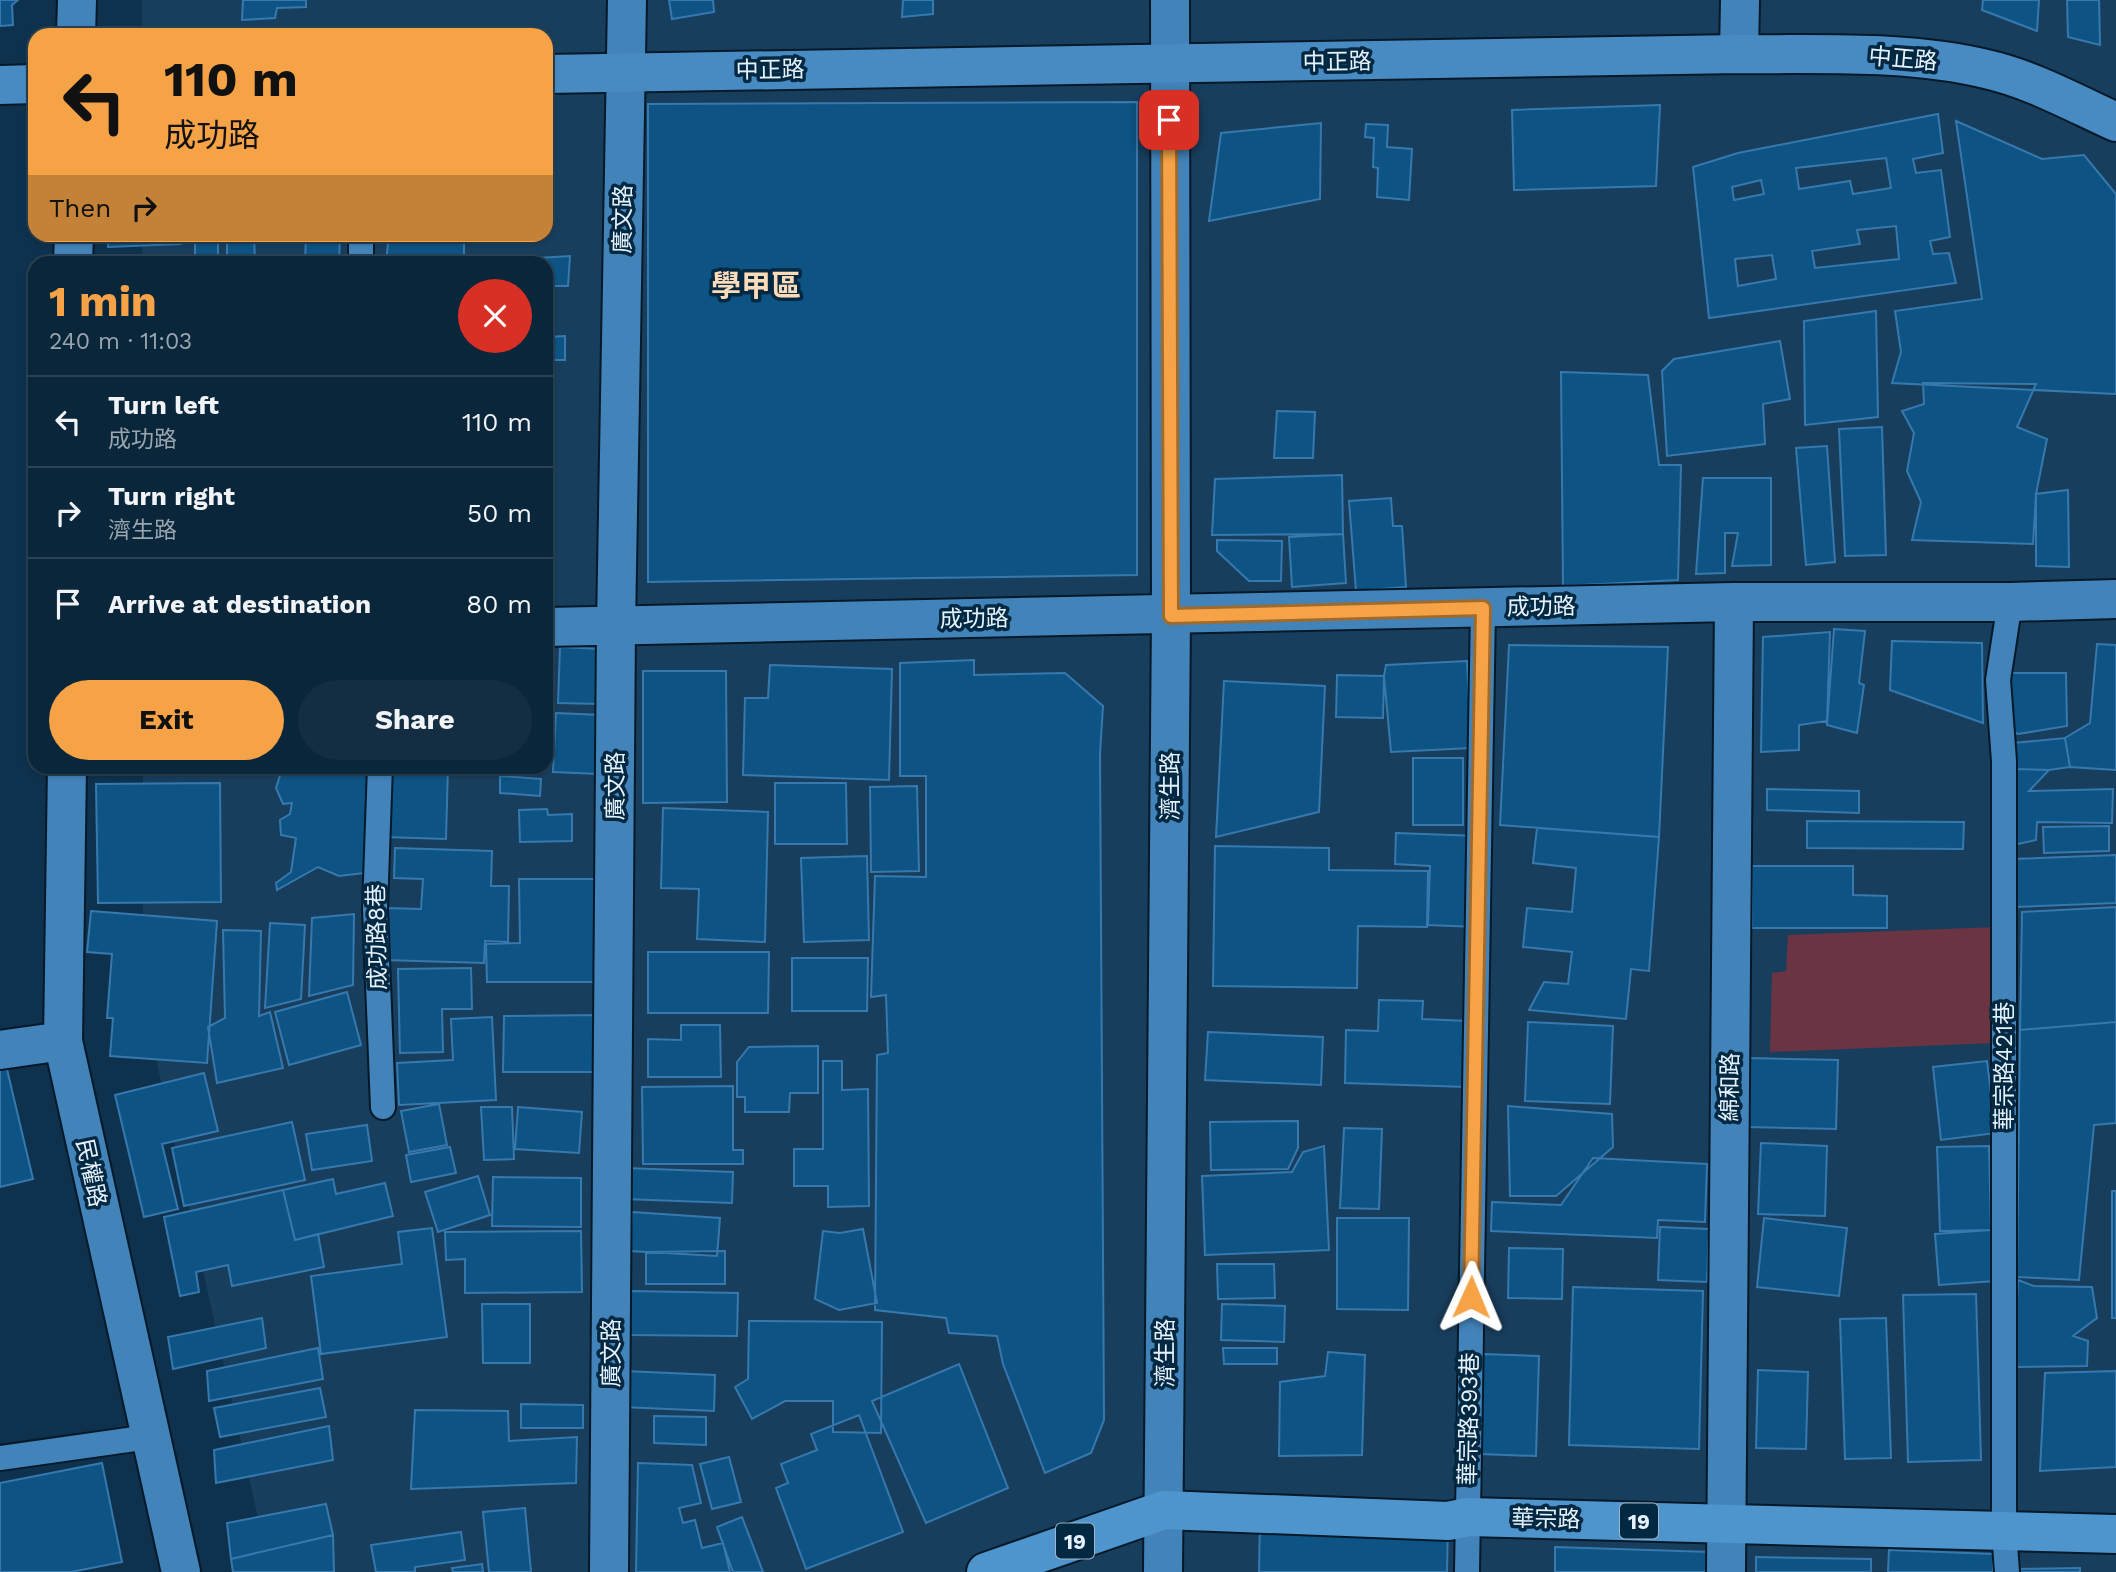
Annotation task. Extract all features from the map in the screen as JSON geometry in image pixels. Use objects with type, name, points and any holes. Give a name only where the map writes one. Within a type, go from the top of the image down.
[{"type":"main road","name":"中正路","points":[[553,74],[1739,54],[1928,59],[1988,69],[2116,122]]},
{"type":"main road","points":[[0,85],[28,84]]},
{"type":"main road","name":"華宗路","points":[[986,1572],[1164,1510],[1448,1521],[1468,1517],[2116,1534]]},
{"type":"street","points":[[76,28],[77,0]]},
{"type":"street","name":"廣文路","points":[[609,1572],[616,626],[627,0]]},
{"type":"street","name":"濟生路","points":[[1163,1572],[1171,616],[1168,65],[1170,0]]},
{"type":"street","points":[[1739,54],[1740,0]]},
{"type":"street","name":"成功路","points":[[553,627],[1171,616],[1734,602],[2010,603],[2116,598]]},
{"type":"street","name":"綿和路","points":[[1726,1572],[1734,602]]},
{"type":"street","name":"民權路","points":[[67,774],[63,1041],[181,1572]]},
{"type":"street","points":[[0,1049],[63,1041]]},
{"type":"lane","name":"華宗路421巷","points":[[2007,1572],[2004,1531],[2004,761],[1998,680],[2010,603]]},
{"type":"lane","name":"華宗路393巷","points":[[1467,1572],[1483,608]]},
{"type":"lane","name":"成功路8巷","points":[[380,774],[375,909],[383,1107]]},
{"type":"lane","points":[[0,1458],[149,1437]]},
{"type":"shaded area","points":[[142,0],[2116,0],[2116,1572],[270,1572],[143,1001],[143,774],[553,774],[553,256],[142,256],[142,242],[553,242],[553,28],[142,28]]},
{"type":"shaded area","points":[[1997,927],[1996,1043],[1770,1052],[1772,973],[1786,971],[1788,935]]},
{"type":"building","points":[[0,0],[18,0],[12,5],[13,25],[0,26]]},
{"type":"building","points":[[243,0],[306,0],[306,7],[277,8],[275,18],[242,20]]},
{"type":"building","points":[[669,0],[713,0],[714,12],[672,19]]},
{"type":"building","points":[[903,0],[933,0],[933,14],[902,17]]},
{"type":"building","points":[[1983,0],[2039,0],[2037,31],[1982,10]]},
{"type":"building","points":[[2067,0],[2099,0],[2100,45],[2068,37]]},
{"type":"building","points":[[1137,102],[1137,575],[648,582],[648,104]]},
{"type":"building","points":[[1660,105],[1656,186],[1514,190],[1512,110]]},
{"type":"building","points":[[1938,114],[1943,153],[1913,159],[1916,173],[1941,170],[1950,237],[1930,241],[1933,254],[1949,253],[1956,283],[1709,318],[1693,167],[1738,153]],"holes":[[[1886,158],[1891,188],[1853,194],[1850,181],[1799,189],[1796,168]],[[1761,180],[1764,194],[1734,200],[1732,187]],[[1896,226],[1899,259],[1815,268],[1812,251],[1860,244],[1857,230]],[[1772,255],[1776,279],[1738,286],[1735,259]]]},
{"type":"building","points":[[1956,121],[2042,159],[2084,155],[2116,194],[2116,394],[1892,383],[1901,352],[1895,311],[1982,299]]},
{"type":"building","points":[[1321,123],[1320,199],[1209,221],[1221,133]]},
{"type":"building","points":[[1366,124],[1388,125],[1387,147],[1412,149],[1409,200],[1377,197],[1378,168],[1373,167],[1374,138],[1365,137]]},
{"type":"building","points":[[108,242],[181,242],[181,244],[108,247]]},
{"type":"building","points":[[195,242],[218,242],[218,256],[195,256]]},
{"type":"building","points":[[227,242],[254,242],[255,256],[227,256]]},
{"type":"building","points":[[306,242],[340,242],[339,256],[305,256]]},
{"type":"building","points":[[388,242],[464,242],[464,256],[387,256]]},
{"type":"building","points":[[570,256],[568,286],[553,286],[553,257]]},
{"type":"building","points":[[1876,311],[1878,417],[1805,425],[1804,321]]},
{"type":"building","points":[[565,336],[565,360],[553,360],[553,337]]},
{"type":"building","points":[[1780,341],[1790,399],[1763,404],[1765,444],[1667,456],[1662,371],[1674,359]]},
{"type":"building","points":[[1561,372],[1648,375],[1659,465],[1681,465],[1678,580],[1563,586]]},
{"type":"building","points":[[1923,383],[2036,384],[2017,427],[2047,439],[2036,494],[2033,544],[1912,540],[1921,502],[1907,471],[1914,433],[1902,411],[1924,404]]},
{"type":"building","points":[[1277,411],[1315,412],[1313,458],[1274,458]]},
{"type":"building","points":[[1882,427],[1886,555],[1845,556],[1839,429]]},
{"type":"building","points":[[1827,446],[1835,562],[1806,565],[1796,448]]},
{"type":"building","points":[[1342,475],[1343,534],[1212,535],[1215,479]]},
{"type":"building","points":[[1703,478],[1771,478],[1771,565],[1732,566],[1738,533],[1725,533],[1725,573],[1696,574]]},
{"type":"building","points":[[2068,490],[2069,567],[2036,566],[2036,494]]},
{"type":"building","points":[[1391,498],[1393,526],[1402,526],[1406,587],[1356,591],[1349,501]]},
{"type":"building","points":[[1343,534],[1346,583],[1292,587],[1289,537]]},
{"type":"building","points":[[1217,540],[1282,541],[1281,581],[1249,581],[1217,551]]},
{"type":"building","points":[[1834,629],[1865,631],[1859,683],[1864,685],[1857,733],[1827,725]]},
{"type":"building","points":[[1830,632],[1827,721],[1799,725],[1799,750],[1761,752],[1763,637]]},
{"type":"building","points":[[1892,641],[1982,643],[1983,723],[1890,690]]},
{"type":"building","points":[[2097,644],[2116,645],[2116,770],[2070,767],[2065,738],[2090,723]]},
{"type":"building","points":[[1509,645],[1668,647],[1659,837],[1500,825]]},
{"type":"building","points":[[560,647],[602,649],[600,704],[558,703]]},
{"type":"building","points":[[974,660],[974,675],[1065,673],[1103,706],[1100,754],[1104,1420],[1091,1453],[1045,1473],[1003,1364],[997,1336],[949,1333],[946,1318],[875,1310],[877,1055],[888,1053],[886,995],[871,997],[875,876],[926,877],[926,776],[900,776],[900,663]]},
{"type":"building","points":[[1467,661],[1471,748],[1391,752],[1384,676],[1386,665]]},
{"type":"building","points":[[770,665],[892,669],[889,780],[743,775],[745,698],[768,698]]},
{"type":"building","points":[[643,671],[726,671],[727,802],[643,803]]},
{"type":"building","points":[[2006,673],[2066,673],[2067,726],[2018,734],[2011,731]]},
{"type":"building","points":[[1337,675],[1384,676],[1383,718],[1336,717]]},
{"type":"building","points":[[1224,681],[1325,686],[1319,812],[1216,837]]},
{"type":"building","points":[[556,713],[601,715],[599,774],[553,772]]},
{"type":"building","points":[[2065,738],[2070,767],[2049,770],[2013,769],[2013,743]]},
{"type":"building","points":[[1413,758],[1463,758],[1463,825],[1413,825]]},
{"type":"building","points":[[2013,769],[2049,770],[2029,791],[2113,789],[2112,823],[2037,822],[2036,840],[2013,845]]},
{"type":"building","points":[[280,774],[377,774],[372,872],[339,876],[318,867],[277,890],[276,883],[291,872],[296,838],[281,835],[280,820],[290,814],[292,803],[283,804],[276,788]]},
{"type":"building","points":[[388,774],[448,774],[446,839],[385,837]]},
{"type":"building","points":[[500,776],[541,779],[540,796],[500,793]]},
{"type":"building","points":[[220,783],[221,902],[98,903],[96,784]]},
{"type":"building","points":[[775,783],[846,783],[847,844],[775,844]]},
{"type":"building","points":[[917,786],[919,871],[871,872],[870,787]]},
{"type":"building","points":[[1767,789],[1859,791],[1859,813],[1767,810]]},
{"type":"building","points":[[663,808],[768,812],[765,942],[697,939],[699,889],[661,888]]},
{"type":"building","points":[[547,809],[548,815],[572,814],[572,841],[520,842],[519,810]]},
{"type":"building","points":[[1807,821],[1964,822],[1963,849],[1807,848]]},
{"type":"building","points":[[2109,826],[2109,851],[2044,853],[2043,827]]},
{"type":"building","points":[[1537,828],[1659,837],[1649,971],[1631,969],[1626,1019],[1529,1010],[1544,982],[1568,984],[1572,952],[1523,947],[1527,908],[1572,912],[1576,868],[1533,863]]},
{"type":"building","points":[[1396,833],[1479,836],[1476,927],[1428,925],[1430,866],[1395,864]]},
{"type":"building","points":[[1215,846],[1329,848],[1329,870],[1428,871],[1427,927],[1358,926],[1357,988],[1213,986]]},
{"type":"building","points":[[395,848],[492,851],[491,886],[509,886],[508,942],[485,941],[484,963],[384,960],[385,908],[421,909],[423,879],[394,878]]},
{"type":"building","points":[[2116,855],[2116,903],[2015,907],[2013,859]]},
{"type":"building","points":[[867,856],[869,940],[804,942],[801,858]]},
{"type":"building","points":[[1752,866],[1853,866],[1853,895],[1887,896],[1887,928],[1752,928]]},
{"type":"building","points":[[519,879],[598,879],[599,982],[487,982],[486,944],[520,943]]},
{"type":"building","points":[[2116,907],[2116,1022],[2020,1030],[2022,912]]},
{"type":"building","points":[[91,911],[217,921],[207,1063],[110,1056],[113,1018],[107,1018],[112,954],[87,952]]},
{"type":"building","points":[[354,914],[353,985],[309,996],[312,918]]},
{"type":"building","points":[[270,923],[305,925],[301,999],[265,1008]]},
{"type":"building","points":[[223,930],[261,931],[259,1016],[270,1012],[283,1068],[217,1083],[208,1027],[225,1018]]},
{"type":"building","points":[[648,952],[769,952],[768,1013],[648,1013]]},
{"type":"building","points":[[792,958],[868,958],[867,1011],[792,1011]]},
{"type":"building","points":[[471,968],[472,1009],[442,1009],[443,1052],[400,1053],[398,969]]},
{"type":"building","points":[[347,992],[361,1045],[289,1065],[275,1012]]},
{"type":"building","points":[[1379,1000],[1423,1001],[1422,1019],[1468,1021],[1466,1087],[1345,1083],[1346,1030],[1378,1031]]},
{"type":"building","points":[[598,1015],[598,1072],[503,1072],[504,1016]]},
{"type":"building","points":[[492,1017],[496,1100],[399,1105],[397,1063],[453,1060],[451,1019]]},
{"type":"building","points":[[1528,1022],[1613,1026],[1610,1104],[1525,1101]]},
{"type":"building","points":[[2116,1022],[2116,1123],[2094,1125],[2079,1280],[2017,1277],[2020,1030]]},
{"type":"building","points":[[681,1025],[720,1025],[721,1077],[648,1077],[648,1039],[681,1040]]},
{"type":"building","points":[[1208,1032],[1323,1037],[1321,1085],[1205,1080]]},
{"type":"building","points":[[818,1046],[818,1093],[790,1093],[789,1112],[745,1112],[745,1097],[737,1097],[737,1062],[749,1047]]},
{"type":"building","points":[[1750,1058],[1838,1060],[1836,1129],[1748,1127]]},
{"type":"building","points":[[823,1061],[842,1061],[842,1090],[868,1089],[869,1206],[828,1207],[828,1186],[794,1186],[794,1149],[823,1149]]},
{"type":"building","points":[[1987,1061],[1996,1133],[1941,1140],[1933,1067]]},
{"type":"building","points":[[6,1065],[33,1179],[0,1187],[0,1067]]},
{"type":"building","points":[[204,1073],[218,1131],[162,1144],[178,1209],[144,1217],[115,1095]]},
{"type":"building","points":[[733,1086],[733,1150],[743,1150],[743,1164],[643,1164],[642,1087]]},
{"type":"building","points":[[439,1104],[447,1145],[409,1152],[401,1111]]},
{"type":"building","points":[[1508,1106],[1612,1114],[1613,1147],[1556,1196],[1510,1196]]},
{"type":"building","points":[[481,1107],[512,1107],[514,1159],[484,1160]]},
{"type":"building","points":[[518,1107],[582,1112],[579,1153],[515,1149]]},
{"type":"building","points":[[1298,1121],[1298,1148],[1288,1169],[1211,1170],[1210,1122]]},
{"type":"building","points":[[292,1122],[305,1180],[184,1206],[172,1148]]},
{"type":"building","points":[[367,1125],[372,1161],[312,1170],[306,1134]]},
{"type":"building","points":[[1344,1128],[1382,1129],[1379,1209],[1340,1208]]},
{"type":"building","points":[[1761,1143],[1827,1146],[1825,1216],[1758,1214]]},
{"type":"building","points":[[1324,1146],[1329,1250],[1205,1255],[1202,1176],[1292,1172],[1303,1152]]},
{"type":"building","points":[[1989,1146],[1991,1230],[1940,1231],[1937,1147]]},
{"type":"building","points":[[450,1147],[456,1173],[411,1182],[406,1155]]},
{"type":"building","points":[[1593,1158],[1707,1164],[1705,1222],[1658,1220],[1657,1238],[1491,1231],[1492,1202],[1561,1205]]},
{"type":"building","points":[[625,1168],[733,1172],[732,1203],[624,1199]]},
{"type":"building","points":[[478,1176],[490,1215],[438,1232],[425,1192]]},
{"type":"building","points":[[493,1177],[581,1178],[581,1227],[492,1226]]},
{"type":"building","points":[[333,1179],[336,1194],[385,1183],[393,1216],[295,1240],[283,1190]]},
{"type":"building","points":[[283,1190],[295,1240],[318,1234],[324,1267],[232,1286],[228,1265],[196,1272],[199,1292],[180,1296],[164,1217]]},
{"type":"building","points":[[2112,1191],[2116,1191],[2116,1318],[2112,1318]]},
{"type":"building","points":[[632,1212],[720,1218],[717,1256],[630,1251]]},
{"type":"building","points":[[1337,1218],[1409,1218],[1408,1310],[1337,1309]]},
{"type":"building","points":[[1764,1218],[1847,1228],[1839,1296],[1757,1287]]},
{"type":"building","points":[[1660,1227],[1709,1229],[1707,1282],[1658,1280]]},
{"type":"building","points":[[432,1228],[447,1337],[321,1354],[311,1276],[402,1264],[398,1232]]},
{"type":"building","points":[[863,1229],[877,1303],[839,1310],[815,1299],[823,1231],[840,1233]]},
{"type":"building","points":[[1991,1230],[1995,1281],[1939,1285],[1935,1234]]},
{"type":"building","points":[[581,1231],[582,1292],[465,1293],[465,1259],[446,1260],[445,1232]]},
{"type":"building","points":[[1509,1248],[1563,1249],[1562,1299],[1508,1298]]},
{"type":"building","points":[[725,1251],[725,1284],[646,1284],[646,1252]]},
{"type":"building","points":[[1217,1264],[1274,1264],[1275,1298],[1218,1299]]},
{"type":"building","points":[[2018,1280],[2034,1286],[2092,1287],[2097,1318],[2073,1336],[2088,1341],[2087,1366],[2014,1367]]},
{"type":"building","points":[[1573,1287],[1703,1291],[1699,1449],[1569,1445]]},
{"type":"building","points":[[630,1291],[738,1293],[737,1336],[630,1335]]},
{"type":"building","points":[[1976,1294],[1981,1460],[1908,1462],[1903,1295]]},
{"type":"building","points":[[482,1304],[530,1304],[530,1363],[483,1363]]},
{"type":"building","points":[[1222,1304],[1285,1306],[1284,1342],[1221,1340]]},
{"type":"building","points":[[262,1318],[266,1348],[173,1369],[168,1337]]},
{"type":"building","points":[[1886,1318],[1891,1458],[1845,1459],[1840,1319]]},
{"type":"building","points":[[749,1321],[882,1322],[881,1433],[833,1432],[833,1401],[785,1401],[752,1419],[735,1387],[748,1379]]},
{"type":"building","points":[[318,1348],[323,1379],[209,1401],[207,1371]]},
{"type":"building","points":[[1223,1348],[1277,1348],[1277,1364],[1224,1364]]},
{"type":"building","points":[[1328,1352],[1365,1355],[1362,1455],[1279,1456],[1280,1382],[1325,1376]]},
{"type":"building","points":[[1483,1354],[1539,1356],[1536,1456],[1480,1454]]},
{"type":"building","points":[[959,1364],[1008,1488],[926,1523],[872,1401]]},
{"type":"building","points":[[1758,1370],[1808,1372],[1806,1449],[1756,1448]]},
{"type":"building","points":[[624,1371],[715,1375],[714,1411],[622,1407]]},
{"type":"building","points":[[2116,1371],[2116,1467],[2040,1471],[2045,1373]]},
{"type":"building","points":[[320,1388],[326,1417],[220,1437],[214,1408]]},
{"type":"building","points":[[521,1404],[583,1405],[583,1428],[521,1428]]},
{"type":"building","points":[[415,1410],[508,1411],[509,1441],[577,1437],[576,1483],[411,1489]]},
{"type":"building","points":[[859,1415],[903,1532],[806,1569],[776,1488],[788,1483],[781,1464],[817,1450],[811,1434]]},
{"type":"building","points":[[654,1416],[706,1417],[706,1445],[654,1443]]},
{"type":"building","points":[[329,1426],[333,1460],[216,1483],[214,1450]]},
{"type":"building","points":[[729,1457],[741,1502],[712,1509],[700,1464]]},
{"type":"building","points":[[102,1463],[122,1562],[71,1572],[0,1572],[0,1483]]},
{"type":"building","points":[[638,1463],[692,1465],[701,1503],[679,1508],[683,1523],[695,1520],[702,1548],[723,1543],[730,1572],[636,1572]]},
{"type":"building","points":[[326,1504],[333,1535],[231,1559],[227,1523]]},
{"type":"building","points":[[525,1508],[531,1572],[489,1572],[483,1512]]},
{"type":"building","points":[[742,1517],[763,1572],[733,1572],[717,1527]]},
{"type":"building","points":[[1260,1517],[1448,1521],[1447,1572],[1259,1572]]},
{"type":"building","points":[[461,1532],[465,1560],[415,1567],[415,1572],[376,1572],[371,1545]]},
{"type":"building","points":[[333,1535],[334,1572],[233,1572],[231,1559]]},
{"type":"building","points":[[1555,1547],[1710,1552],[1709,1572],[1555,1572]]},
{"type":"building","points":[[1889,1550],[1993,1554],[1993,1572],[1888,1572]]},
{"type":"building","points":[[1756,1557],[1871,1559],[1871,1572],[1756,1572]]},
{"type":"building","points":[[482,1564],[483,1572],[453,1572],[452,1568]]},
{"type":"building","points":[[2080,1568],[2080,1572],[2007,1572],[2007,1569]]},
{"type":"district","name":"學甲區","points":[[756,285]]},
{"type":"route","points":[[1169,120],[1171,616],[1483,608],[1471,1297]]}]
